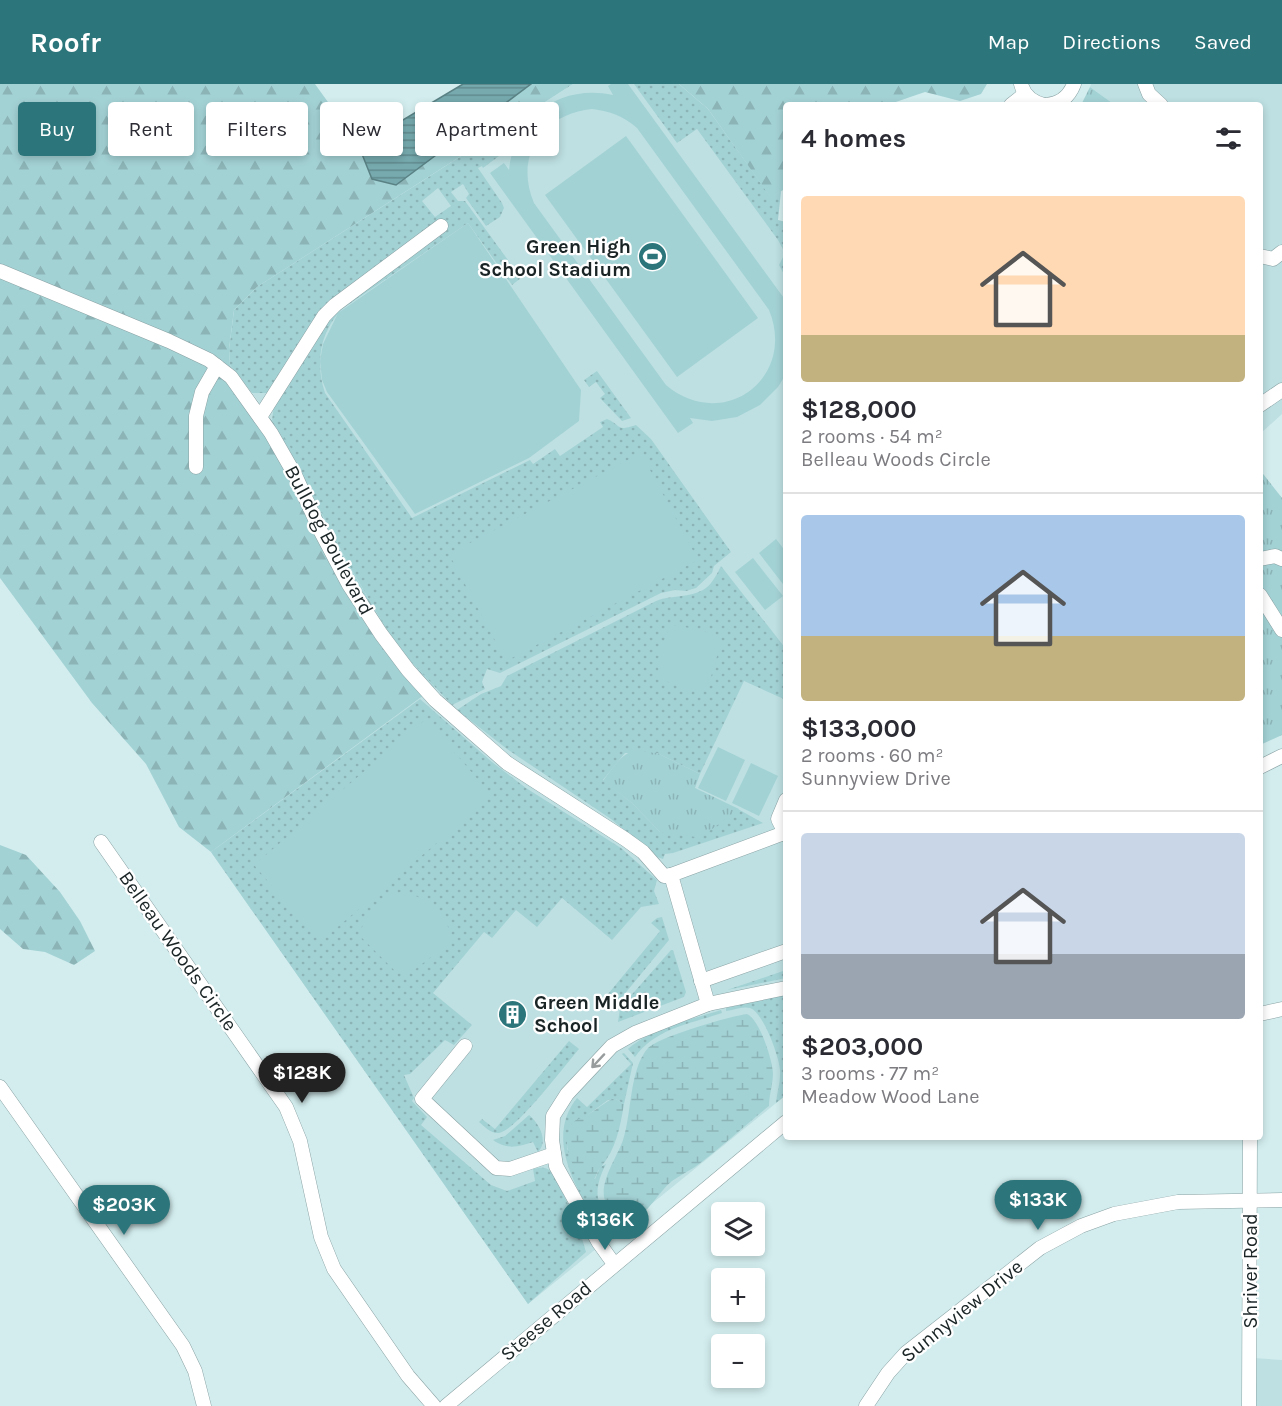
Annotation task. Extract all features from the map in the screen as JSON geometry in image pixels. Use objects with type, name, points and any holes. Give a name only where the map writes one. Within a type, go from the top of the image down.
[{"type":"street","points":[[1058,102],[1069,95],[1074,84]]},
{"type":"street","points":[[1145,84],[1149,94],[1158,102]]},
{"type":"street","points":[[1013,102],[1023,89],[1034,102]]},
{"type":"street","points":[[260,417],[329,310],[441,226]]},
{"type":"street","points":[[1263,257],[1273,259],[1282,252]]},
{"type":"street","name":"Bulldog Boulevard","points":[[0,271],[169,341],[209,360],[231,377],[272,433],[349,585],[408,670],[435,700],[507,763],[625,839],[643,852],[667,875]]},
{"type":"street","points":[[196,467],[196,416],[202,392],[217,366]]},
{"type":"street","points":[[1263,403],[1282,390]]},
{"type":"street","points":[[1263,558],[1275,556],[1282,559]]},
{"type":"street","points":[[1263,601],[1282,630]]},
{"type":"street","points":[[1263,765],[1282,756]]},
{"type":"street","points":[[783,807],[778,819],[783,830]]},
{"type":"street","points":[[708,1004],[667,875],[783,835]]},
{"type":"street","name":"Belleau Woods Circle","points":[[101,842],[286,1107],[300,1141],[321,1237],[334,1269],[408,1376],[434,1406]]},
{"type":"street","points":[[701,981],[783,952]]},
{"type":"street","points":[[614,1264],[599,1243],[556,1166],[552,1140],[553,1116],[567,1094],[612,1046],[635,1033],[708,1004],[783,989]]},
{"type":"street","points":[[1263,1013],[1282,1009]]},
{"type":"street","points":[[465,1046],[422,1099],[496,1168],[510,1169],[554,1154]]},
{"type":"street","points":[[0,1087],[183,1346],[195,1371],[204,1406]]},
{"type":"street","name":"Steese Road","points":[[446,1406],[783,1124]]},
{"type":"street","name":"Shriver Road","points":[[1250,1140],[1250,1406]]},
{"type":"street","name":"Sunnyview Drive","points":[[866,1406],[888,1373],[906,1353],[1040,1248],[1071,1230],[1114,1214],[1178,1202],[1282,1200]]},
{"type":"shaded area","points":[[463,84],[531,84],[507,102],[433,102]]},
{"type":"shaded area","points":[[573,84],[671,84],[783,239],[783,1097],[528,1304],[211,852],[435,687],[288,442],[250,390],[257,287],[461,156],[559,156],[559,102],[545,102]]},
{"type":"shaded area","points":[[1091,84],[1282,84],[1282,414],[1263,431],[1263,102],[1111,102],[1090,87]]},
{"type":"shaded area","points":[[415,113],[415,156],[435,156],[396,185],[372,179],[363,156],[403,156],[403,120]]},
{"type":"shaded area","points":[[1254,1358],[1282,1360],[1282,1406],[1254,1406]]},
{"type":"green space","points":[[0,84],[315,84],[328,102],[320,102],[320,156],[363,156],[372,179],[396,185],[435,156],[461,156],[257,287],[234,310],[229,349],[230,365],[288,442],[317,505],[396,646],[435,687],[211,852],[179,827],[146,764],[92,703],[0,578]]},
{"type":"green space","points":[[531,84],[573,84],[545,102],[507,102]]},
{"type":"green space","points":[[628,84],[783,297],[783,379],[760,405],[737,417],[712,421],[690,418],[693,423],[678,433],[490,173],[504,163],[509,170],[512,156],[530,156],[529,186],[534,203],[666,385],[688,398],[710,403],[731,400],[749,391],[764,376],[773,357],[775,335],[769,310],[637,128],[621,117],[592,109],[559,119],[559,102],[554,102],[575,94],[613,95],[608,86]]},
{"type":"green space","points":[[634,84],[679,84],[708,109],[771,197],[781,191],[778,220],[783,221],[783,249],[697,129],[677,143]]},
{"type":"green space","points":[[679,84],[987,84],[981,94],[960,101],[925,92],[896,102],[783,102],[783,190],[771,198],[708,109]]},
{"type":"green space","points":[[1090,87],[1111,102],[1082,102]]},
{"type":"green space","name":"Green High School Stadium","points":[[626,136],[758,318],[677,377],[545,195]]},
{"type":"green space","points":[[461,156],[499,156],[483,168],[482,166],[478,168],[502,203],[504,208],[500,217],[486,226],[466,198],[469,194],[463,184],[451,192],[458,201],[465,201],[521,278],[512,285],[468,223],[342,309],[324,338],[320,370],[325,393],[412,518],[530,460],[533,464],[555,449],[560,456],[603,427],[600,422],[607,419],[622,428],[636,425],[651,439],[731,552],[714,566],[712,573],[696,588],[661,593],[500,673],[487,669],[482,682],[485,689],[452,705],[396,646],[350,567],[272,420],[274,405],[336,300],[268,393],[252,393],[230,365],[229,349],[234,310],[257,287]],"holes":[[[438,188],[451,206],[435,217],[422,201]]]},
{"type":"green space","points":[[468,223],[581,390],[579,421],[529,458],[415,514],[327,392],[322,380],[320,361],[323,344],[338,313]]},
{"type":"green space","points":[[783,257],[783,272],[779,265]]},
{"type":"green space","points":[[597,371],[631,418],[622,421],[600,398],[605,394],[596,382],[589,387],[584,380]]},
{"type":"green space","points":[[641,453],[698,560],[506,661],[449,554]]},
{"type":"green space","points":[[1263,474],[1282,498],[1282,735],[1263,744]]},
{"type":"green space","points":[[776,539],[783,548],[783,584],[759,553]]},
{"type":"green space","points":[[753,558],[783,596],[765,610],[735,572]]},
{"type":"green space","points":[[721,566],[783,645],[783,699],[744,681],[700,774],[657,753],[625,753],[603,780],[632,803],[660,832],[738,809],[763,823],[665,854],[663,859],[657,857],[611,819],[507,749],[457,710],[481,694],[501,686],[507,676],[656,601],[700,592],[715,577]]},
{"type":"green space","points":[[671,625],[705,632],[716,638],[720,644],[712,675],[707,686],[702,690],[690,690],[672,684],[660,674],[658,660]]},
{"type":"green space","points":[[420,699],[492,762],[526,788],[621,848],[657,880],[654,891],[659,904],[641,907],[612,940],[562,898],[537,927],[516,910],[492,938],[484,932],[433,993],[472,1025],[454,1045],[445,1040],[410,1074],[404,1075],[414,1098],[412,1101],[427,1117],[421,1125],[491,1185],[507,1191],[535,1181],[533,1169],[539,1168],[547,1169],[554,1175],[578,1225],[586,1252],[528,1304],[211,852]]},
{"type":"green space","points":[[426,719],[492,796],[320,942],[254,865]]},
{"type":"green space","points":[[718,747],[745,760],[726,801],[698,788]]},
{"type":"green space","points":[[633,751],[657,753],[700,774],[695,788],[739,809],[704,835],[696,837],[660,832],[632,803],[603,781],[620,760]]},
{"type":"green space","points":[[751,763],[778,776],[759,816],[732,803]]},
{"type":"green space","points":[[0,845],[26,855],[60,892],[80,921],[95,951],[74,965],[45,952],[23,949],[0,929]]},
{"type":"green space","points":[[403,892],[421,898],[436,909],[443,916],[449,933],[449,943],[409,974],[396,972],[360,936],[365,921],[375,907],[389,897]]},
{"type":"green space","points":[[662,917],[669,940],[618,1002],[608,994],[660,931],[651,923]]},
{"type":"green space","points":[[673,950],[686,992],[684,997],[618,1022],[620,1008]]},
{"type":"green space","points":[[783,971],[783,979],[727,990]]},
{"type":"green space","points":[[783,995],[783,1097],[776,1103],[780,1070],[777,1055],[765,1026],[755,1011],[750,1008],[726,1011],[726,1008]]},
{"type":"green space","points":[[721,1010],[722,1013],[663,1033],[643,1047],[635,1057],[628,1049],[659,1030]]},
{"type":"green space","points":[[747,1014],[761,1032],[770,1059],[773,1073],[769,1106],[705,1160],[672,1181],[638,1216],[632,1219],[621,1218],[608,1206],[604,1197],[604,1188],[606,1178],[623,1140],[634,1080],[642,1057],[648,1048],[666,1038]]},
{"type":"green space","points":[[569,1041],[579,1049],[517,1121],[499,1133],[491,1131],[479,1122],[482,1119],[495,1129]]},
{"type":"green space","points":[[624,1053],[633,1063],[624,1104],[616,1099],[608,1100],[570,1128],[567,1149],[595,1179],[600,1167],[606,1164],[598,1189],[598,1198],[611,1222],[611,1227],[605,1236],[574,1182],[565,1153],[564,1125],[577,1098],[587,1107],[631,1064],[622,1054]]},
{"type":"green space","points":[[612,1099],[624,1104],[619,1130],[610,1153],[590,1182],[577,1172],[569,1156],[567,1139],[569,1131],[574,1122]]},
{"type":"green space","points":[[529,1115],[536,1123],[543,1138],[538,1152],[533,1142],[513,1147],[493,1140],[505,1136]]},
{"type":"place","name":"Green High School Stadium","points":[[652,257]]},
{"type":"place","name":"Green Middle School","points":[[513,1014]]}]
